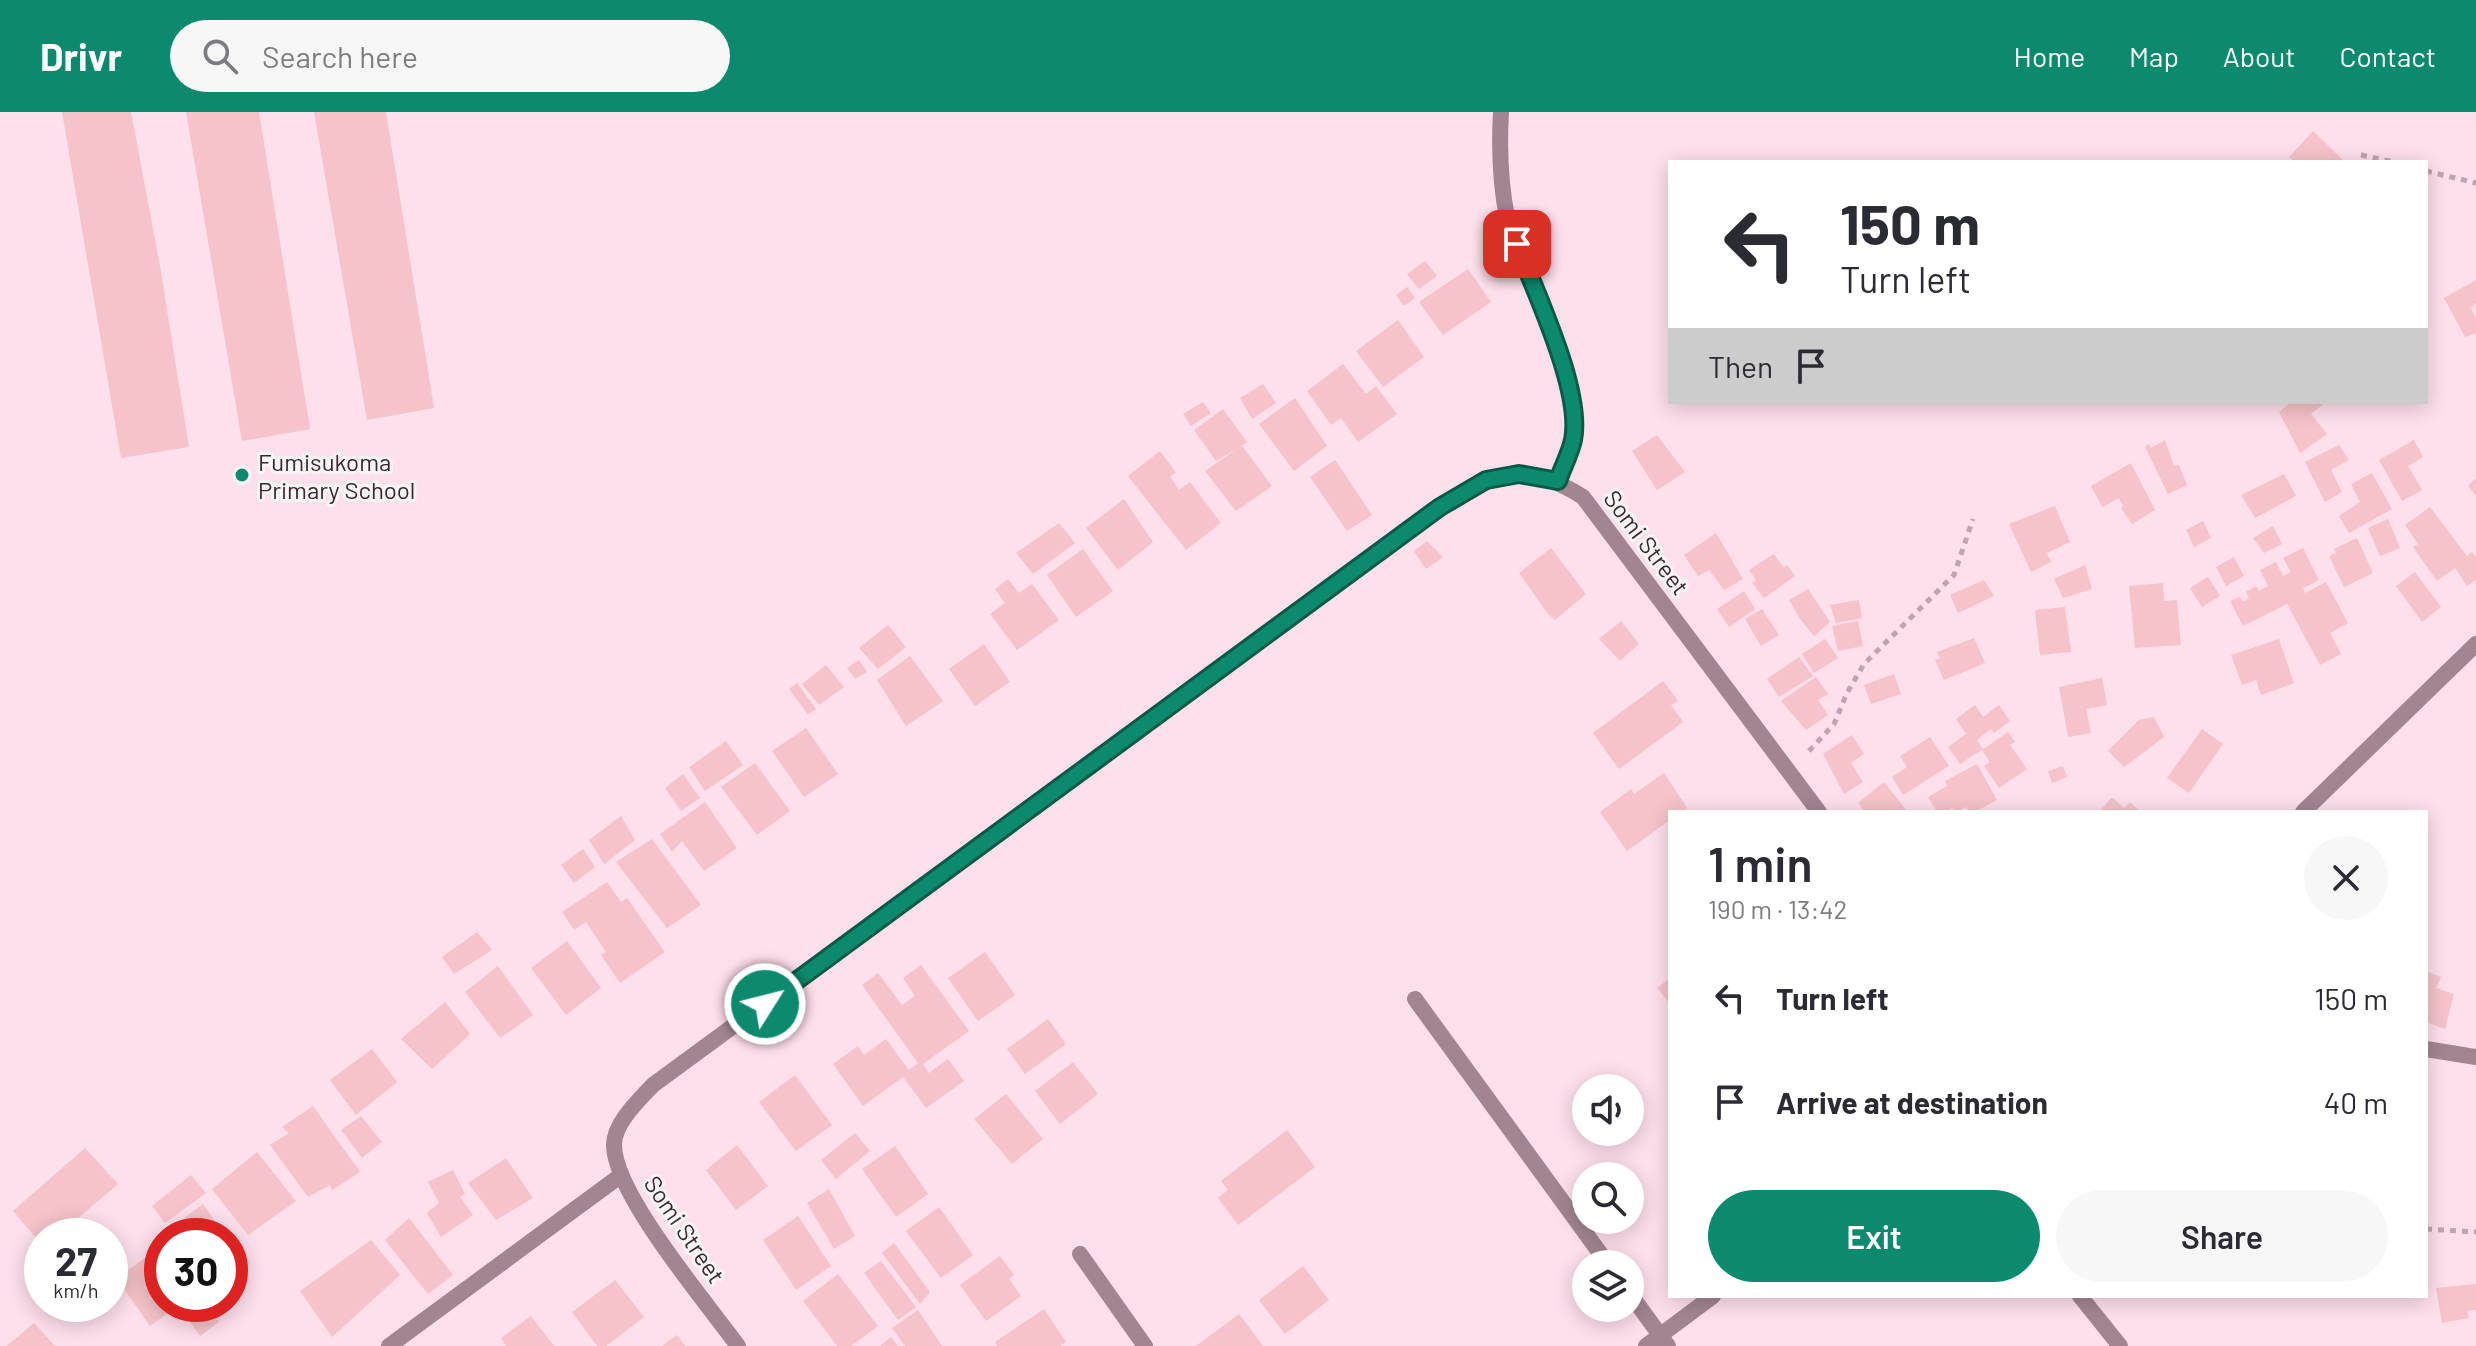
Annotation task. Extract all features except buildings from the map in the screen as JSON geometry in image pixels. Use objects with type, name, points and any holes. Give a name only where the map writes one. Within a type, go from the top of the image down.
[{"type":"street","points":[[1501,112],[1499,151],[1507,219],[1563,362],[1573,407],[1573,439],[1558,481]]},
{"type":"street","name":"Somi Street","points":[[738,1346],[635,1203],[620,1176],[614,1143],[628,1111],[653,1085],[1440,507],[1486,480],[1519,474],[1558,481],[1583,497],[1817,810]]},
{"type":"street","points":[[2305,810],[2476,644]]},
{"type":"street","points":[[1415,999],[1598,1250]]},
{"type":"street","points":[[2428,1049],[2476,1057]]},
{"type":"street","points":[[389,1346],[620,1176]]},
{"type":"street","points":[[1080,1254],[1145,1346]]},
{"type":"street","points":[[1646,1346],[1664,1341],[1711,1298]]},
{"type":"street","points":[[2082,1298],[2120,1346]]},
{"type":"street","points":[[1644,1313],[1664,1341]]},
{"type":"path","points":[[2361,155],[2385,160]]},
{"type":"path","points":[[2428,171],[2476,183]]},
{"type":"path","points":[[1788,772],[1834,724],[1864,664],[1954,575],[1973,519]]},
{"type":"path","points":[[2428,1229],[2476,1232]]},
{"type":"place","name":"Fumisukoma Primary School","points":[[242,475]]},
{"type":"route","points":[[765,1004],[1440,507],[1486,480],[1519,474],[1558,481],[1573,439],[1573,407],[1563,362],[1517,244]]}]
